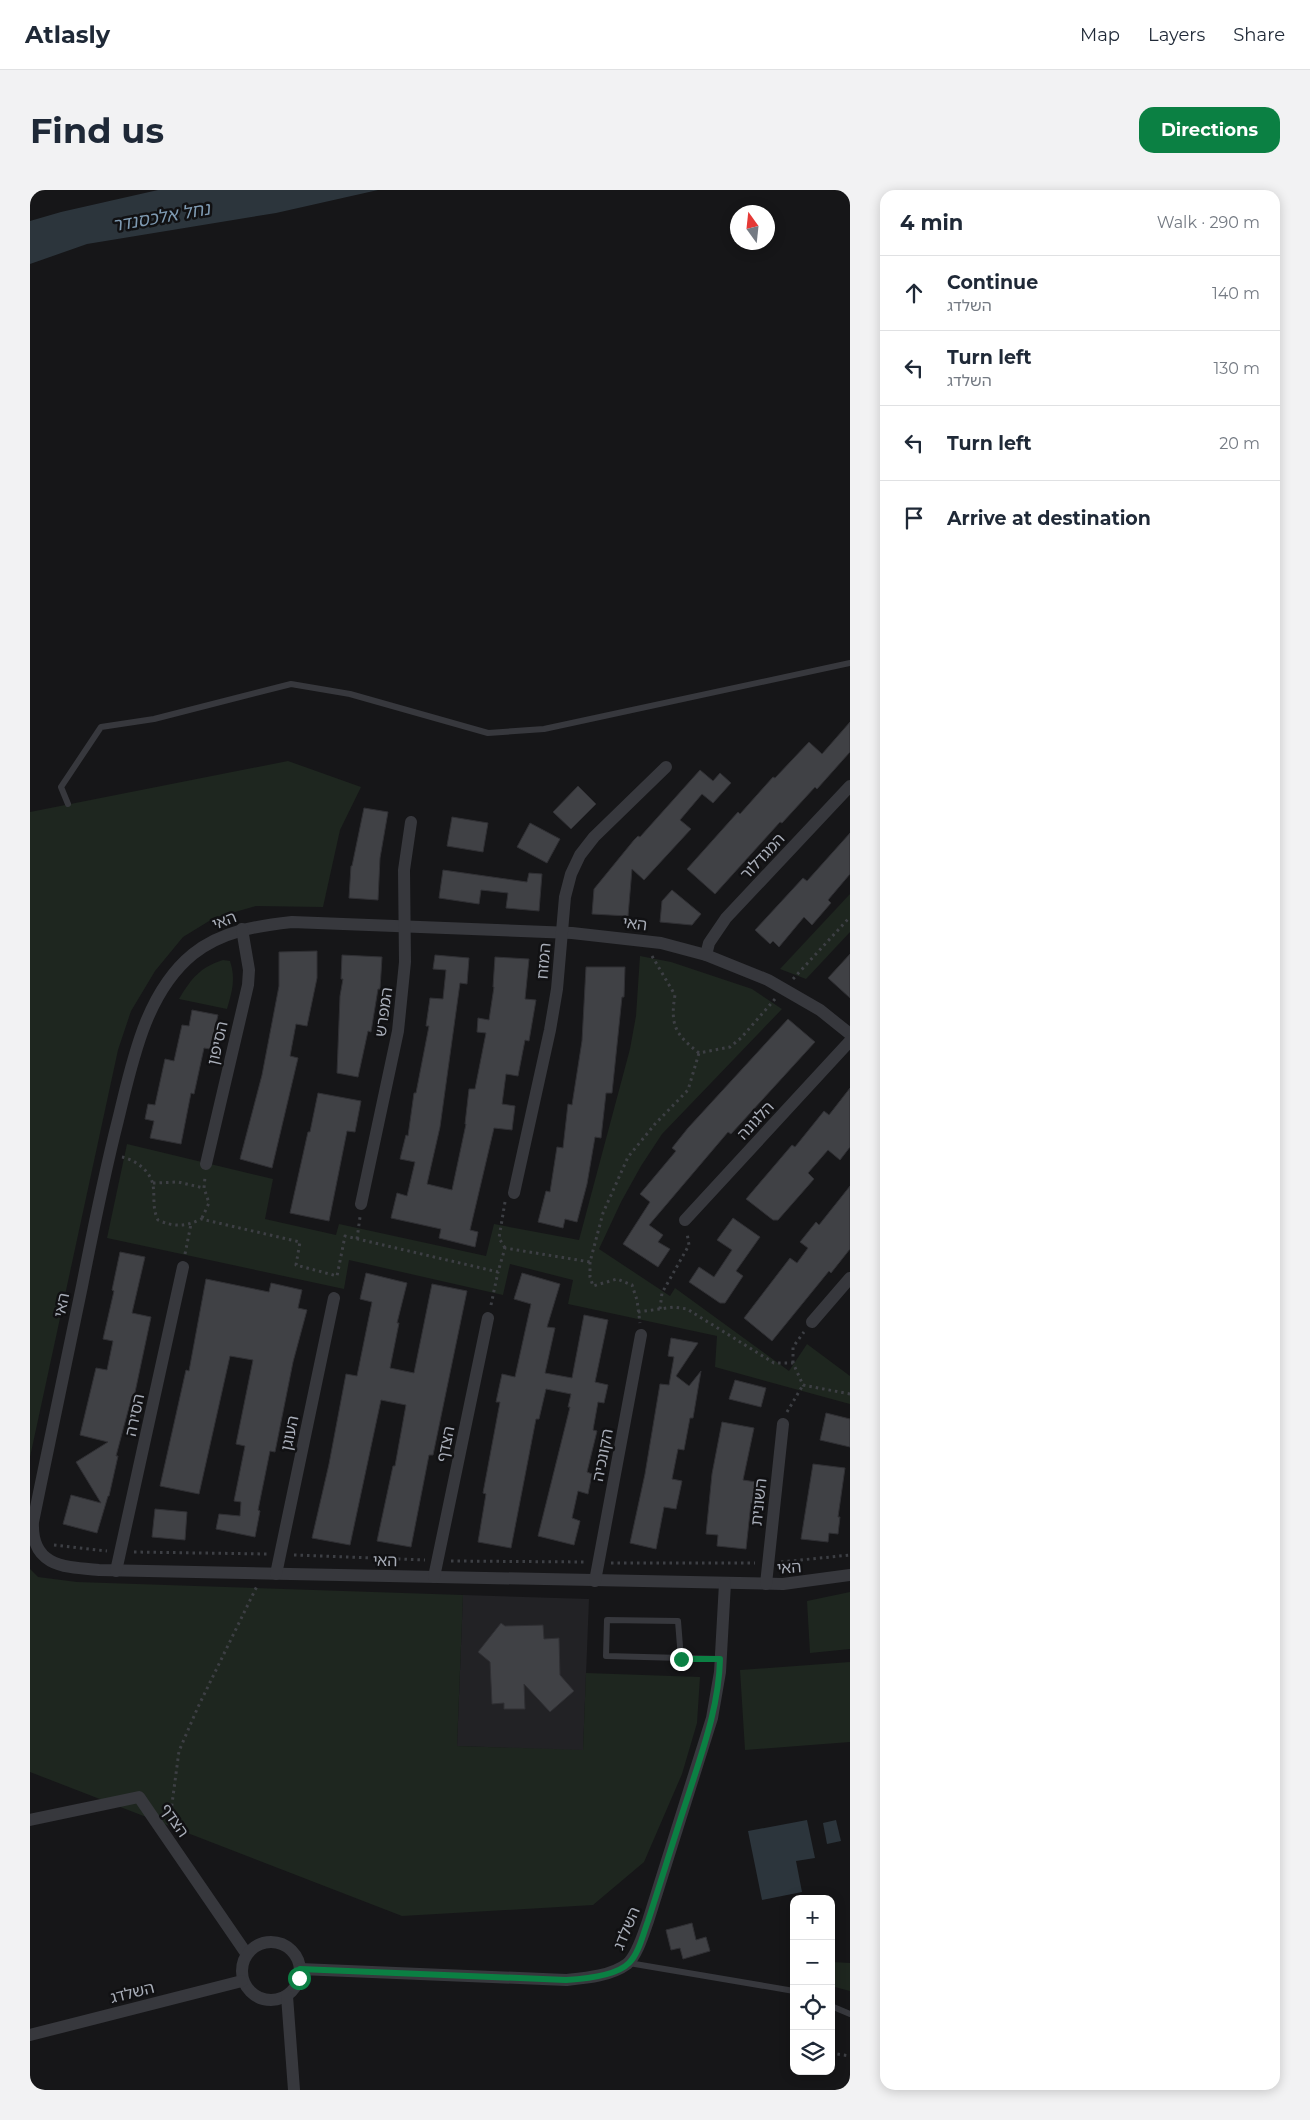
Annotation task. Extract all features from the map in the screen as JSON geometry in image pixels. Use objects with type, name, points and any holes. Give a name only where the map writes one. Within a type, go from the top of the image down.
[{"type":"street","name":"המזח","points":[[514,1193],[550,1030],[557,988],[565,897],[571,874],[580,855],[594,837],[666,767]]},
{"type":"street","name":"המגדלור","points":[[706,955],[709,943],[726,918],[850,786]]},
{"type":"street","name":"המפרש","points":[[361,1204],[398,1031],[404,985],[404,870],[411,822]]},
{"type":"street","name":"האי","points":[[850,1034],[820,1010],[768,980],[706,955],[643,941],[562,933],[292,922],[242,929],[220,937],[192,955],[163,990],[138,1042],[109,1154],[33,1522],[33,1535],[36,1546],[43,1556],[52,1562],[64,1567],[116,1571],[766,1584],[791,1584],[850,1575]]},
{"type":"street","name":"הסיפון","points":[[206,1164],[248,984],[249,970],[242,929]]},
{"type":"street","name":"הלגונה","points":[[685,1220],[850,1041]]},
{"type":"street","name":"הסירה","points":[[116,1571],[183,1267]]},
{"type":"street","points":[[812,1322],[850,1278]]},
{"type":"street","name":"העוגן","points":[[269,1574],[334,1298]]},
{"type":"street","name":"הצדף","points":[[434,1578],[488,1318]]},
{"type":"street","name":"הקונכיה","points":[[594,1581],[641,1335]]},
{"type":"street","name":"השונית","points":[[766,1584],[783,1424]]},
{"type":"street","name":"השלדג","points":[[300,1969],[566,1980],[590,1978],[629,1963],[648,1921],[712,1718],[720,1659],[725,1583]]},
{"type":"street","name":"הצדף","points":[[30,1820],[139,1797],[246,1953]]},
{"type":"street","points":[[273,1941],[283,1944],[292,1950],[298,1959],[300,1969],[299,1978],[294,1989],[287,1996],[269,2000],[259,1998],[247,1990],[242,1981],[241,1967],[246,1953],[262,1942],[273,1941]]},
{"type":"street","name":"השלדג","points":[[30,2035],[242,1981]]},
{"type":"street","points":[[287,1996],[294,2090]]},
{"type":"lane","points":[[68,804],[61,787],[101,727],[154,720],[291,684],[350,694],[488,733],[553,727],[850,663]]},
{"type":"lane","points":[[681,1659],[678,1621],[607,1620],[606,1656],[681,1659],[720,1659]]},
{"type":"lane","points":[[629,1963],[790,1990]]},
{"type":"lane","points":[[835,2008],[850,2014]]},
{"type":"path","points":[[643,941],[675,995],[672,1014],[675,1029],[686,1043],[699,1052],[730,1047],[741,1038],[784,988],[850,917]]},
{"type":"path","points":[[641,1335],[637,1300],[632,1285],[617,1279],[593,1286],[590,1277],[590,1262],[602,1213],[628,1157],[655,1124],[688,1090],[699,1052]]},
{"type":"path","points":[[109,1154],[132,1160],[140,1165],[153,1183],[154,1212],[158,1220],[170,1225],[191,1224],[201,1218],[209,1204],[204,1188],[206,1164]]},
{"type":"path","points":[[153,1183],[178,1182],[204,1188]]},
{"type":"path","points":[[488,1318],[505,1248],[499,1238],[505,1202],[514,1193]]},
{"type":"path","points":[[357,1239],[361,1204]]},
{"type":"path","points":[[201,1218],[300,1242],[296,1265],[337,1276],[344,1236],[498,1272]]},
{"type":"path","points":[[660,1309],[662,1293],[689,1245],[685,1220]]},
{"type":"path","points":[[183,1267],[191,1224]]},
{"type":"path","points":[[505,1248],[590,1262]]},
{"type":"path","points":[[638,1312],[674,1307],[686,1309],[774,1363],[793,1363]]},
{"type":"path","points":[[803,1385],[793,1363],[793,1347],[812,1322]]},
{"type":"path","points":[[803,1385],[850,1394]]},
{"type":"path","points":[[783,1424],[788,1408],[803,1385]]},
{"type":"path","points":[[167,1838],[180,1751],[198,1707],[269,1574]]},
{"type":"path","points":[[835,2053],[850,2056]]},
{"type":"shaded area","points":[[288,761],[361,787],[340,830],[323,907],[256,906],[214,918],[183,937],[155,971],[131,1011],[118,1050],[30,1457],[30,812]]},
{"type":"shaded area","points":[[850,894],[850,932],[806,979],[780,969]]},
{"type":"shaded area","points":[[640,956],[671,962],[752,989],[782,1009],[662,1134],[621,1202],[599,1249],[670,1296],[675,1288],[789,1371],[807,1344],[850,1376],[850,1404],[715,1367],[717,1336],[568,1304],[573,1280],[510,1264],[503,1295],[349,1260],[344,1289],[107,1238],[127,1144],[273,1179],[265,1219],[336,1235],[339,1224],[486,1256],[494,1224],[579,1240],[630,1049],[636,1016]]},
{"type":"shaded area","points":[[223,960],[230,961],[233,974],[232,991],[227,1009],[179,999],[188,985],[202,970]]},
{"type":"shaded area","points":[[30,1569],[38,1577],[77,1582],[463,1595],[457,1746],[583,1750],[586,1673],[700,1677],[697,1723],[682,1774],[644,1862],[593,1905],[402,1916],[30,1772]]},
{"type":"shaded area","points":[[850,1592],[850,1649],[810,1653],[807,1601]]},
{"type":"shaded area","points":[[463,1595],[589,1599],[583,1751],[457,1746]]},
{"type":"shaded area","points":[[850,1662],[850,1742],[745,1750],[740,1670]]},
{"type":"shaded area","points":[[835,1962],[850,1963],[850,1991],[835,1987]]},
{"type":"water","name":"נחל אלכסנדר","points":[[158,190],[378,190],[276,213],[87,244],[30,264],[30,221]]},
{"type":"water","points":[[807,1820],[815,1858],[796,1861],[802,1892],[762,1900],[748,1831]]},
{"type":"water","points":[[836,1820],[841,1841],[827,1844],[823,1823]]},
{"type":"building","points":[[850,722],[850,752],[817,789],[815,787],[782,823],[780,822],[715,894],[687,869],[738,812],[740,814],[773,777],[775,778],[809,742],[822,754]]},
{"type":"building","points":[[700,770],[713,781],[720,773],[731,783],[713,803],[702,794],[680,820],[691,829],[644,880],[632,869],[628,916],[592,914],[594,889],[634,840],[638,836],[640,837]]},
{"type":"building","points":[[578,786],[596,804],[571,829],[553,812]]},
{"type":"building","points":[[364,808],[388,812],[380,858],[378,900],[349,898],[351,866]]},
{"type":"building","points":[[452,817],[488,823],[483,852],[447,846]]},
{"type":"building","points":[[530,823],[560,839],[547,863],[517,847]]},
{"type":"building","points":[[850,833],[850,874],[828,900],[831,903],[812,925],[804,917],[779,947],[773,941],[770,944],[755,930],[803,878],[807,881]]},
{"type":"building","points":[[443,870],[527,882],[529,873],[542,874],[539,911],[506,908],[508,893],[481,890],[479,904],[439,898]]},
{"type":"building","points":[[672,890],[701,914],[692,925],[660,922],[662,901]]},
{"type":"building","points":[[317,951],[317,978],[307,1026],[296,1024],[290,1056],[298,1058],[272,1168],[240,1159],[262,1075],[279,986],[279,952]]},
{"type":"building","points":[[850,954],[850,998],[828,978]]},
{"type":"building","points":[[342,955],[382,957],[380,989],[378,989],[371,1032],[368,1031],[358,1077],[337,1073],[340,996],[343,979],[341,979]]},
{"type":"building","points":[[435,955],[469,958],[467,984],[460,983],[440,1127],[427,1184],[452,1190],[466,1124],[469,1089],[475,1089],[486,1033],[477,1032],[478,1018],[489,1020],[494,987],[495,957],[529,959],[525,999],[536,1000],[529,1041],[525,1040],[518,1076],[506,1074],[502,1104],[515,1106],[512,1130],[494,1128],[470,1230],[478,1232],[475,1247],[439,1238],[441,1229],[391,1218],[397,1193],[407,1196],[415,1162],[400,1159],[406,1135],[408,1136],[414,1093],[416,1093],[429,1026],[426,1026],[430,998],[443,999],[446,970],[433,969]]},
{"type":"building","points":[[586,967],[625,967],[624,997],[622,997],[612,1093],[606,1093],[601,1138],[595,1137],[587,1184],[577,1222],[565,1219],[563,1228],[538,1222],[546,1191],[550,1192],[557,1147],[563,1148],[568,1104],[572,1105],[582,1041]]},
{"type":"building","points":[[192,1010],[218,1015],[210,1049],[204,1048],[194,1094],[191,1093],[181,1144],[150,1138],[154,1121],[145,1119],[148,1104],[155,1105],[165,1059],[174,1061],[182,1025],[189,1026]]},
{"type":"building","points":[[788,1019],[815,1042],[731,1134],[728,1132],[649,1225],[663,1235],[658,1242],[670,1249],[658,1267],[623,1244],[650,1202],[640,1194],[676,1151],[672,1148],[688,1128]]},
{"type":"building","points":[[850,1088],[850,1147],[840,1160],[828,1150],[808,1173],[814,1179],[778,1220],[773,1220],[746,1199],[792,1145],[795,1147],[824,1111],[829,1115]]},
{"type":"building","points":[[318,1093],[361,1101],[355,1132],[347,1131],[329,1221],[290,1213]]},
{"type":"building","points":[[850,1186],[850,1249],[831,1273],[829,1271],[772,1341],[744,1318],[790,1258],[797,1263],[808,1248],[800,1242],[816,1222],[819,1225]]},
{"type":"building","points":[[733,1218],[760,1237],[736,1271],[743,1276],[725,1303],[720,1303],[689,1282],[699,1267],[714,1277],[732,1250],[717,1240]]},
{"type":"building","points":[[120,1252],[145,1257],[132,1313],[151,1317],[134,1397],[132,1396],[116,1456],[118,1456],[109,1496],[97,1533],[63,1524],[71,1495],[101,1503],[76,1462],[108,1442],[80,1435],[96,1368],[107,1370],[113,1341],[103,1339],[114,1291],[112,1290]]},
{"type":"building","points":[[366,1273],[407,1283],[397,1323],[399,1323],[390,1368],[414,1373],[432,1284],[467,1291],[433,1455],[429,1455],[411,1547],[377,1541],[393,1466],[395,1466],[406,1405],[381,1400],[350,1545],[312,1538],[329,1464],[346,1374],[357,1376],[372,1302],[360,1299]]},
{"type":"building","points":[[522,1273],[560,1284],[547,1327],[555,1328],[545,1373],[572,1378],[584,1315],[608,1320],[595,1382],[608,1385],[604,1403],[598,1402],[593,1430],[597,1431],[587,1472],[592,1474],[588,1494],[578,1491],[572,1518],[580,1521],[574,1545],[538,1536],[570,1407],[568,1407],[571,1394],[546,1389],[539,1419],[536,1419],[511,1548],[478,1542],[486,1494],[483,1493],[500,1402],[496,1402],[502,1374],[515,1377],[531,1304],[514,1299]]},
{"type":"building","points":[[206,1279],[269,1292],[271,1283],[302,1290],[298,1308],[307,1310],[293,1362],[275,1452],[270,1451],[258,1510],[260,1511],[255,1537],[216,1529],[219,1514],[240,1516],[241,1502],[234,1501],[245,1446],[236,1444],[253,1360],[230,1356],[199,1494],[160,1486],[186,1370],[189,1371]]},
{"type":"building","points":[[671,1338],[698,1343],[676,1376],[689,1386],[701,1371],[693,1418],[690,1418],[684,1450],[678,1449],[672,1479],[682,1481],[676,1509],[664,1507],[656,1549],[630,1543],[645,1474],[660,1384],[669,1385],[674,1357],[668,1356]]},
{"type":"building","points":[[735,1380],[766,1388],[761,1407],[729,1399]]},
{"type":"building","points":[[826,1413],[850,1419],[850,1447],[820,1440]]},
{"type":"building","points":[[722,1422],[754,1428],[743,1480],[756,1482],[753,1503],[751,1503],[746,1549],[717,1546],[718,1535],[706,1534],[712,1474]]},
{"type":"building","points":[[813,1464],[845,1468],[838,1517],[840,1517],[838,1534],[829,1533],[828,1542],[801,1539]]},
{"type":"building","points":[[155,1509],[187,1512],[185,1540],[152,1537]]},
{"type":"building","points":[[501,1623],[505,1626],[543,1625],[544,1639],[559,1638],[560,1675],[574,1691],[550,1712],[524,1684],[525,1709],[504,1709],[504,1703],[492,1704],[490,1662],[478,1652]]},
{"type":"building","points":[[692,1923],[696,1940],[706,1937],[710,1951],[683,1959],[680,1948],[671,1950],[666,1930]]},
{"type":"route","points":[[299,1978],[300,1969],[566,1980],[590,1978],[629,1963],[648,1921],[700,1760],[718,1689],[720,1659],[681,1659]]}]
